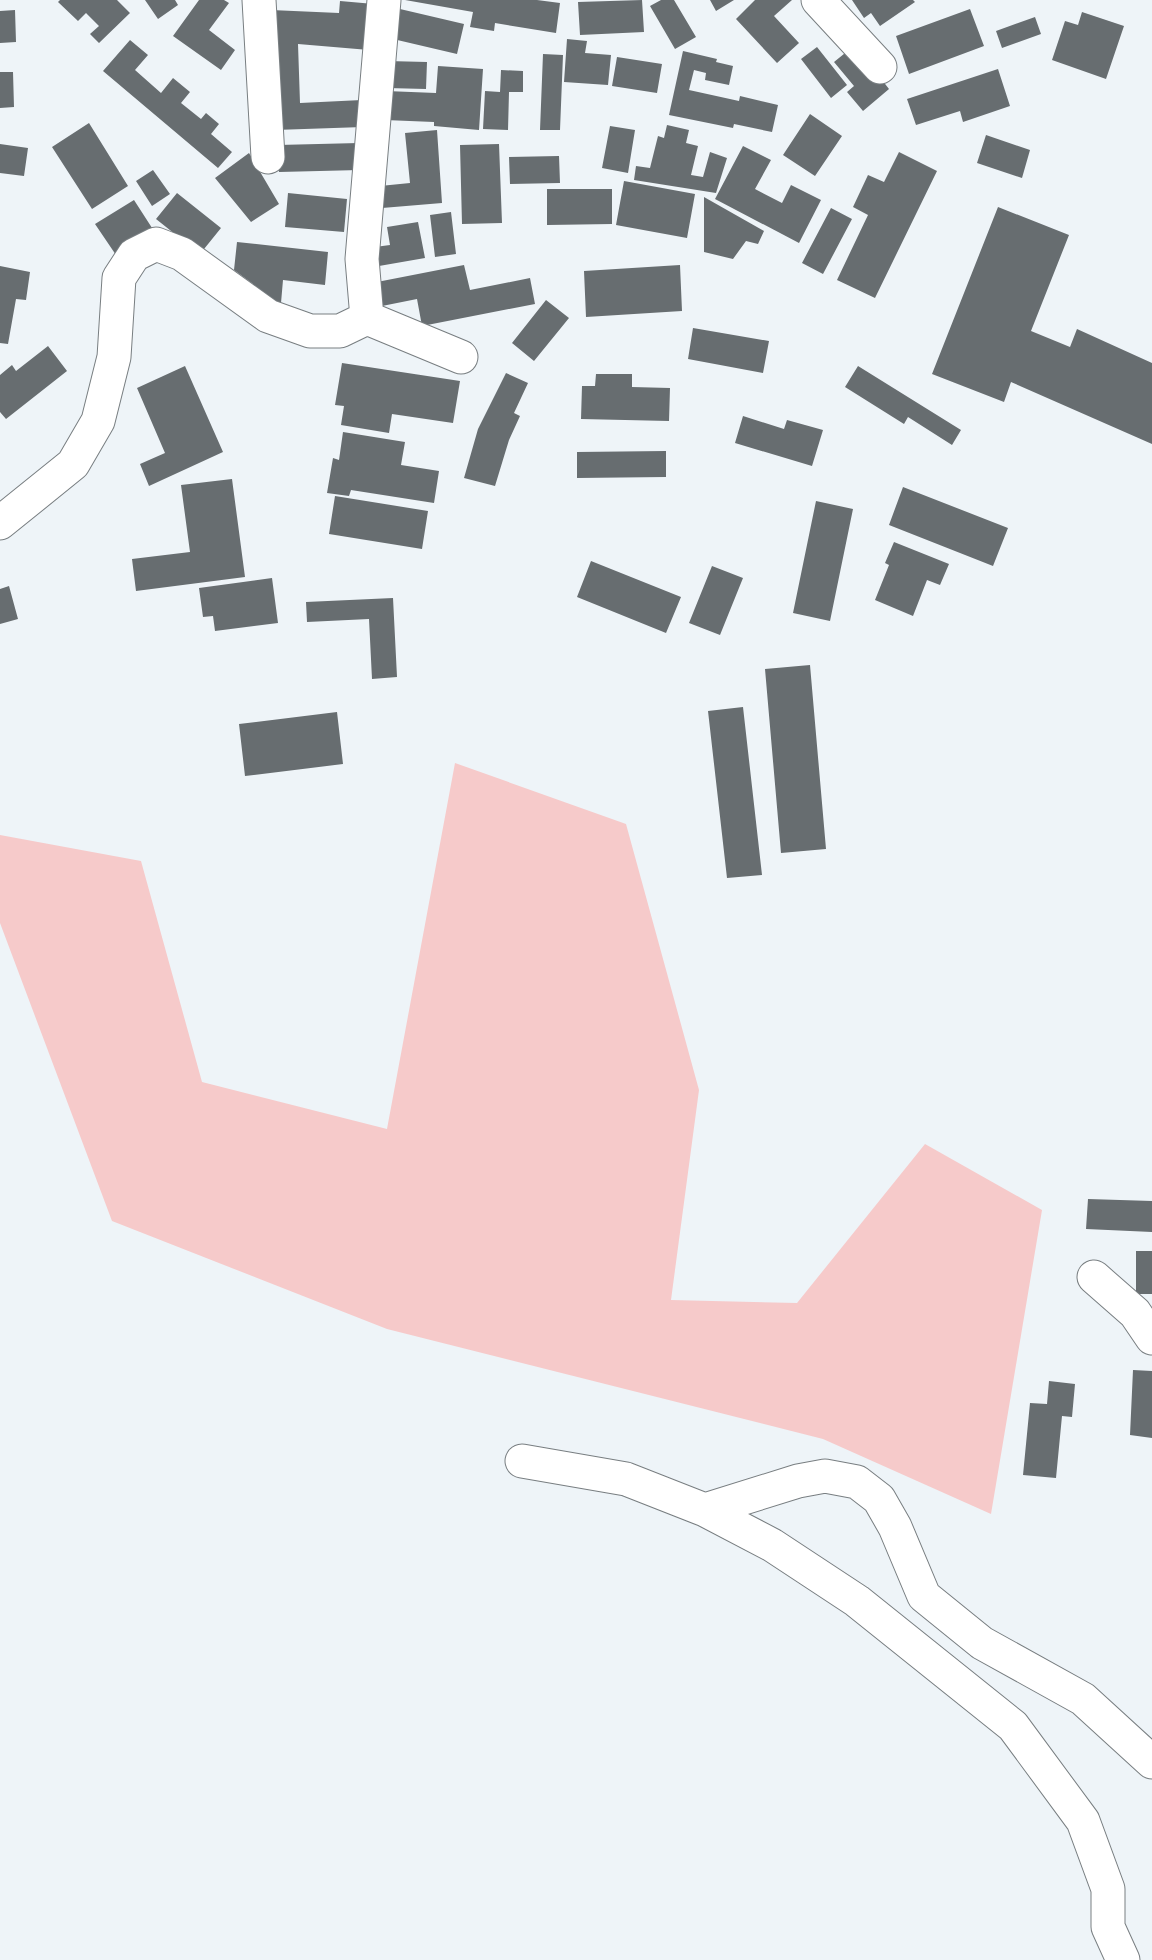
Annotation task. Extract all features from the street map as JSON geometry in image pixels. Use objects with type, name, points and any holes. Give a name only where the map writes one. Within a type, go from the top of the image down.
[{"type":"street","points":[[259,0],[268,157]]},
{"type":"street","points":[[367,318],[362,259],[384,0]]},
{"type":"street","points":[[818,0],[880,67]]},
{"type":"street","points":[[0,523],[73,464],[98,421],[114,357],[119,278],[134,255],[156,244],[182,254],[268,316],[310,331],[340,331],[367,318],[461,357]]},
{"type":"street","points":[[1094,1277],[1135,1313],[1152,1338]]},
{"type":"street","points":[[522,1461],[626,1479],[705,1510],[772,1545],[857,1601],[1013,1726],[1083,1821],[1108,1889],[1108,1927],[1123,1960]]},
{"type":"street","points":[[705,1510],[825,1476],[857,1482],[879,1499],[895,1527],[924,1596],[982,1643],[1083,1699],[1152,1762]]},
{"type":"shaded area","points":[[455,763],[626,824],[699,1090],[671,1300],[797,1303],[925,1144],[1042,1210],[991,1514],[823,1439],[387,1329],[112,1221],[0,923],[0,835],[141,861],[202,1082],[387,1129]]},
{"type":"building","points":[[60,0],[117,0],[130,13],[99,43],[90,34],[99,26],[86,13],[78,21],[58,2]]},
{"type":"building","points":[[145,0],[175,0],[178,5],[158,19]]},
{"type":"building","points":[[199,0],[224,0],[229,3],[209,30],[235,50],[221,70],[173,36]]},
{"type":"building","points":[[405,0],[537,0],[560,3],[556,33],[495,23],[494,31],[470,27],[473,12]]},
{"type":"building","points":[[642,0],[644,32],[580,35],[578,2]]},
{"type":"building","points":[[661,0],[674,0],[696,37],[675,49],[650,6]]},
{"type":"building","points":[[710,0],[734,0],[716,11]]},
{"type":"building","points":[[755,0],[792,0],[774,16],[799,43],[777,63],[736,19]]},
{"type":"building","points":[[852,0],[913,0],[915,2],[880,26],[871,13],[864,18]]},
{"type":"building","points":[[340,1],[374,4],[369,50],[298,44],[300,103],[362,100],[363,127],[275,130],[271,10],[339,13]]},
{"type":"building","points":[[400,9],[464,24],[457,54],[393,39]]},
{"type":"building","points":[[970,9],[984,46],[909,74],[896,36]]},
{"type":"building","points":[[15,10],[16,42],[0,43],[0,11]]},
{"type":"building","points":[[1082,12],[1124,26],[1106,79],[1052,60],[1065,21],[1078,25]]},
{"type":"building","points":[[1035,17],[1041,34],[1002,48],[996,31]]},
{"type":"building","points":[[567,39],[587,41],[585,53],[611,55],[608,85],[564,82]]},
{"type":"building","points":[[130,40],[148,55],[135,70],[161,93],[173,78],[190,92],[181,103],[201,119],[206,113],[219,124],[211,134],[232,152],[218,168],[103,71]]},
{"type":"building","points":[[855,45],[889,89],[863,111],[847,92],[854,86],[834,62]]},
{"type":"building","points":[[817,47],[847,85],[831,98],[801,59]]},
{"type":"building","points":[[683,51],[717,59],[716,62],[733,66],[729,85],[705,80],[706,73],[694,70],[689,90],[739,101],[740,96],[778,105],[772,132],[734,124],[733,128],[669,115]]},
{"type":"building","points":[[543,54],[563,55],[560,130],[540,130]]},
{"type":"building","points":[[617,57],[662,64],[657,93],[612,86]]},
{"type":"building","points":[[387,61],[427,62],[426,89],[387,88]]},
{"type":"building","points":[[438,66],[483,69],[479,130],[434,126],[434,122],[385,120],[386,91],[436,93]]},
{"type":"building","points":[[998,69],[1010,106],[963,122],[960,111],[916,125],[907,99]]},
{"type":"building","points":[[501,70],[523,71],[523,92],[509,92],[508,130],[483,129],[485,91],[500,92]]},
{"type":"building","points":[[0,72],[13,72],[14,107],[0,108]]},
{"type":"building","points":[[810,114],[842,136],[815,176],[783,155]]},
{"type":"building","points":[[89,123],[128,186],[92,209],[52,147]]},
{"type":"building","points":[[667,125],[689,130],[686,143],[698,146],[691,175],[703,177],[710,152],[727,158],[716,193],[634,180],[636,166],[650,168],[658,136],[664,138]]},
{"type":"building","points":[[610,126],[635,130],[628,173],[602,168]]},
{"type":"building","points":[[437,130],[442,203],[382,208],[380,186],[410,183],[405,133]]},
{"type":"building","points":[[986,135],[1030,150],[1022,178],[977,163]]},
{"type":"building","points":[[359,143],[360,170],[279,172],[278,145]]},
{"type":"building","points":[[0,144],[28,148],[24,176],[0,173]]},
{"type":"building","points":[[499,144],[502,223],[462,224],[460,145]]},
{"type":"building","points":[[743,146],[771,160],[755,189],[782,203],[791,185],[821,200],[799,243],[715,199]]},
{"type":"building","points":[[899,152],[937,171],[875,298],[837,280],[868,215],[853,207],[868,175],[884,182]]},
{"type":"building","points":[[249,153],[279,204],[251,222],[215,178]]},
{"type":"building","points":[[559,156],[560,183],[510,184],[509,157]]},
{"type":"building","points":[[153,170],[170,194],[152,206],[136,181]]},
{"type":"building","points":[[624,181],[695,194],[687,238],[616,225]]},
{"type":"building","points":[[547,189],[612,189],[612,224],[547,225]]},
{"type":"building","points":[[177,193],[221,228],[200,254],[156,219]]},
{"type":"building","points":[[288,193],[347,199],[344,232],[285,227]]},
{"type":"building","points":[[704,197],[764,231],[758,244],[746,241],[733,259],[704,252]]},
{"type":"building","points":[[134,200],[154,231],[116,255],[95,224]]},
{"type":"building","points":[[998,207],[1069,235],[1031,331],[1070,347],[1077,329],[1152,363],[1152,444],[1011,382],[1004,402],[932,374]]},
{"type":"building","points":[[831,208],[852,219],[823,274],[802,263]]},
{"type":"building","points":[[451,212],[456,254],[435,257],[430,215]]},
{"type":"building","points":[[418,222],[425,258],[379,266],[375,247],[390,245],[387,227]]},
{"type":"building","points":[[237,242],[328,252],[325,285],[283,280],[281,303],[251,300],[253,284],[234,270]]},
{"type":"building","points":[[464,265],[470,290],[530,278],[535,304],[422,326],[417,299],[382,306],[377,282]]},
{"type":"building","points":[[680,265],[682,311],[586,317],[584,271]]},
{"type":"building","points":[[0,266],[30,272],[26,300],[16,299],[8,344],[0,343]]},
{"type":"building","points":[[546,300],[569,318],[534,361],[512,343]]},
{"type":"building","points":[[693,328],[769,341],[763,373],[688,359]]},
{"type":"building","points":[[48,346],[67,371],[6,419],[0,412],[0,375],[12,365],[16,371]]},
{"type":"building","points":[[342,363],[460,381],[453,423],[392,414],[389,433],[341,425],[344,406],[335,405]]},
{"type":"building","points":[[185,366],[223,452],[149,486],[140,464],[165,453],[137,388]]},
{"type":"building","points":[[858,366],[961,430],[952,445],[908,417],[904,424],[845,387]]},
{"type":"building","points":[[506,373],[528,383],[514,413],[520,416],[509,440],[495,486],[464,478],[478,429]]},
{"type":"building","points":[[596,374],[632,374],[632,387],[670,388],[669,421],[581,419],[582,386],[595,386]]},
{"type":"building","points":[[743,416],[784,429],[787,420],[823,430],[812,466],[735,443]]},
{"type":"building","points":[[343,432],[405,442],[401,465],[439,471],[434,503],[351,490],[349,496],[327,493],[333,458],[339,460]]},
{"type":"building","points":[[666,451],[666,477],[577,478],[577,452]]},
{"type":"building","points":[[232,479],[245,577],[136,591],[132,559],[190,552],[181,485]]},
{"type":"building","points":[[903,487],[1008,528],[993,566],[889,525]]},
{"type":"building","points":[[335,496],[428,511],[422,549],[329,534]]},
{"type":"building","points":[[816,501],[853,509],[830,621],[793,613]]},
{"type":"building","points":[[894,542],[949,564],[940,585],[927,580],[913,616],[875,600],[889,565],[885,563]]},
{"type":"building","points":[[591,561],[681,597],[666,633],[577,597]]},
{"type":"building","points":[[712,566],[743,578],[720,635],[689,623]]},
{"type":"building","points":[[272,578],[278,623],[215,631],[213,616],[203,617],[199,588]]},
{"type":"building","points":[[9,586],[18,619],[0,624],[0,589]]},
{"type":"building","points":[[393,598],[397,677],[372,679],[369,619],[307,622],[306,602]]},
{"type":"building","points":[[810,665],[826,849],[781,853],[765,669]]},
{"type":"building","points":[[743,707],[762,875],[727,878],[708,711]]},
{"type":"building","points":[[337,712],[343,764],[245,776],[239,724]]},
{"type":"building","points":[[1088,1199],[1152,1201],[1152,1232],[1086,1229]]},
{"type":"building","points":[[1136,1251],[1152,1251],[1152,1294],[1136,1294]]},
{"type":"building","points":[[1133,1370],[1152,1371],[1152,1438],[1130,1435]]},
{"type":"building","points":[[1049,1381],[1075,1384],[1072,1417],[1062,1416],[1056,1478],[1023,1475],[1030,1403],[1047,1404]]}]
